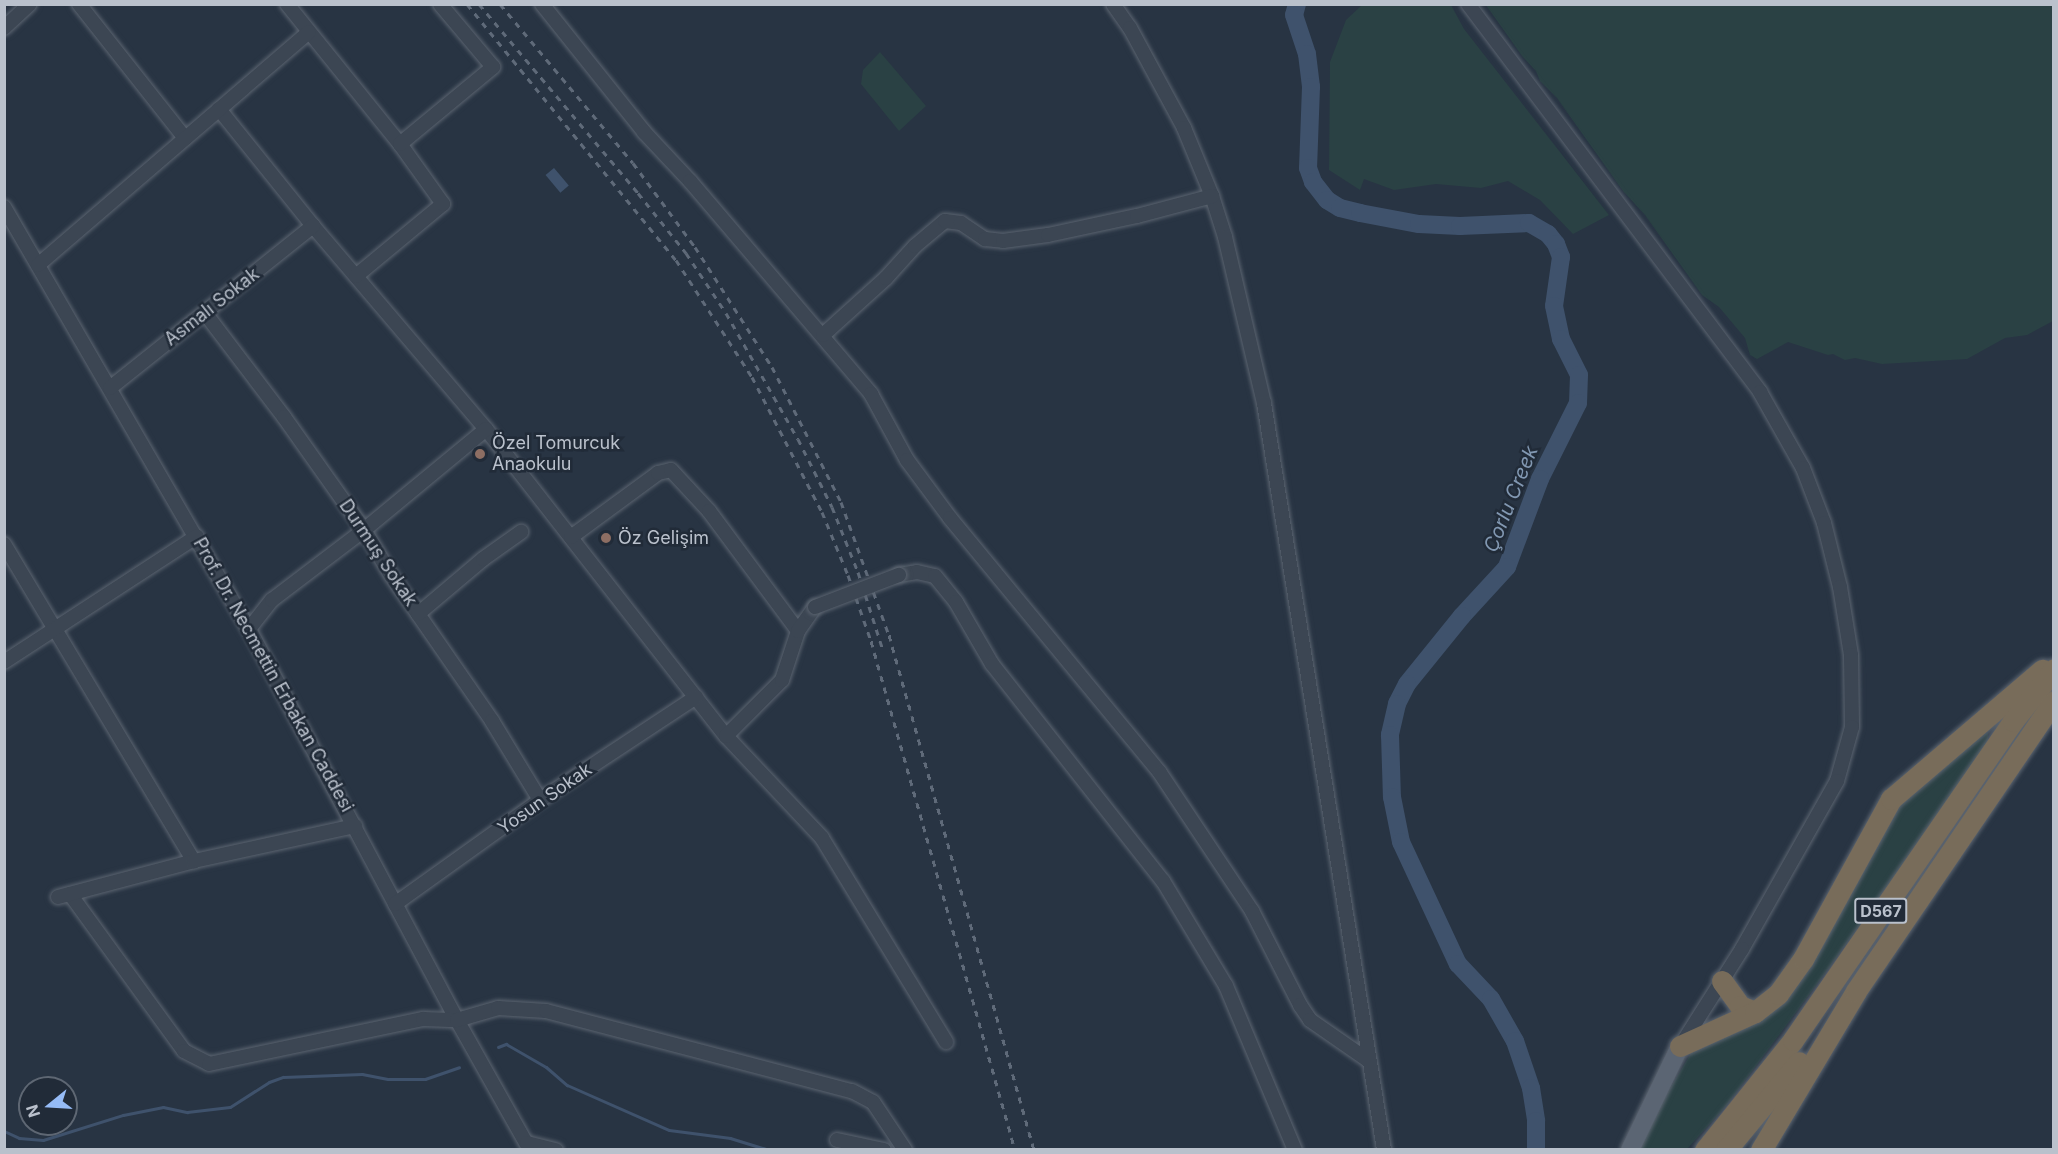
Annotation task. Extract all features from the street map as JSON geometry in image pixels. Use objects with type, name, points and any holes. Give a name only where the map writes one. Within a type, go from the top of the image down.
[{"type":"highway","points":[[1680,1046],[1755,1012],[1778,994],[1803,959],[1892,800],[2054,659]]},
{"type":"highway","name":"D567","points":[[1705,1149],[1793,1040],[2007,730],[2054,669]]},
{"type":"highway","name":"D567","points":[[1726,1149],[1856,991],[2054,701]]},
{"type":"highway","points":[[1722,981],[1740,1006],[1755,1012]]},
{"type":"highway","points":[[1761,1149],[1856,991]]},
{"type":"main road","points":[[1630,1149],[1680,1046]]},
{"type":"street","points":[[4,28],[30,4]]},
{"type":"street","points":[[79,4],[185,138]]},
{"type":"street","points":[[287,4],[400,144],[443,204],[356,276]]},
{"type":"street","points":[[400,144],[493,67],[440,4]]},
{"type":"street","points":[[542,4],[644,132],[823,335],[871,394],[907,460],[950,518],[1160,773],[1252,910],[1300,1005],[1310,1020],[1369,1060]]},
{"type":"street","points":[[1113,4],[1130,28],[1184,128],[1212,196],[1225,237],[1264,404],[1384,1149]]},
{"type":"street","points":[[1468,4],[1760,392],[1803,468],[1824,523],[1840,587],[1851,655],[1852,727],[1837,781],[1722,981],[1680,1046]]},
{"type":"street","points":[[38,265],[309,32]]},
{"type":"street","points":[[219,109],[313,226],[486,429],[726,736],[822,838],[946,1042]]},
{"type":"street","points":[[823,335],[930,232],[945,221],[961,223],[985,239],[1003,241],[1048,235],[1137,216],[1212,196]]},
{"type":"street","name":"Prof. Dr. Necmettin Erbakan Caddesi","points":[[4,207],[249,629],[456,1020],[528,1146]]},
{"type":"street","name":"Asmalı Sokak","points":[[110,388],[313,226]]},
{"type":"street","name":"Durmuş Sokak","points":[[205,313],[284,417],[364,531],[492,721],[540,800]]},
{"type":"street","points":[[249,629],[272,600],[364,531],[486,429]]},
{"type":"street","points":[[571,537],[658,473],[670,470],[709,512],[798,631]]},
{"type":"street","points":[[418,614],[483,559],[521,532]]},
{"type":"street","points":[[4,662],[197,536]]},
{"type":"street","points":[[4,544],[194,861]]},
{"type":"street","points":[[726,736],[782,680],[798,631],[815,607],[899,574],[917,572],[935,576],[956,602],[992,664],[1163,881],[1226,986],[1296,1149]]},
{"type":"street","name":"Yosun Sokak","points":[[396,904],[540,800],[696,697]]},
{"type":"street","points":[[355,826],[194,861],[64,896],[183,1051],[209,1064],[423,1019],[456,1020],[498,1008],[546,1011],[852,1091],[873,1102],[905,1149]]},
{"type":"street","points":[[837,1140],[884,1149]]},
{"type":"street","points":[[528,1146],[556,1149]]},
{"type":"green space","points":[[1363,4],[1451,5],[1464,29],[1609,215],[1573,234],[1540,200],[1508,181],[1481,188],[1436,184],[1394,190],[1364,179],[1360,190],[1329,170],[1330,62],[1346,20]]},
{"type":"green space","points":[[1486,5],[2053,5],[2053,321],[2027,335],[2005,338],[1967,359],[1882,364],[1855,358],[1845,360],[1833,354],[1828,355],[1788,342],[1757,359],[1750,355],[1745,338],[1719,307],[1702,295],[1645,215],[1623,191],[1557,98],[1540,81],[1536,71],[1522,56]]},
{"type":"green space","points":[[880,52],[926,106],[899,131],[861,84],[863,70]]},
{"type":"green space","points":[[1988,732],[1988,742],[1978,759],[1829,968],[1727,1105],[1687,1149],[1633,1150],[1696,1045],[1760,1021],[1889,811],[1911,788]]},
{"type":"water","points":[[554,168],[569,186],[560,193],[546,175]]},
{"type":"waterway","name":"Çorlu Creek","points":[[1297,4],[1294,15],[1307,54],[1311,87],[1308,168],[1313,182],[1327,200],[1340,208],[1419,224],[1460,226],[1529,223],[1548,234],[1556,244],[1561,257],[1554,306],[1561,339],[1579,375],[1578,403],[1540,479],[1507,567],[1462,616],[1407,684],[1397,704],[1390,735],[1392,797],[1401,842],[1458,964],[1491,999],[1515,1041],[1531,1088],[1536,1121],[1536,1150]]},
{"type":"waterway","points":[[498,1047],[506,1044],[546,1067],[567,1085],[669,1130],[730,1138],[769,1150]]},
{"type":"waterway","points":[[4,1131],[19,1138],[43,1140],[123,1115],[163,1107],[187,1112],[230,1107],[269,1082],[283,1077],[362,1074],[388,1079],[425,1079],[459,1067]]},
{"type":"railway","points":[[467,4],[676,260],[752,377],[822,512],[848,575],[871,641],[1015,1150]]},
{"type":"railway","points":[[479,4],[686,253],[726,313],[798,439],[832,507],[858,572],[882,647]]},
{"type":"railway","points":[[500,4],[633,163],[695,247],[772,367],[841,502],[889,635],[1034,1150]]},
{"type":"place","name":"Özel Tomurcuk Anaokulu","points":[[480,454]]},
{"type":"place","name":"Öz Gelişim","points":[[606,538]]}]
